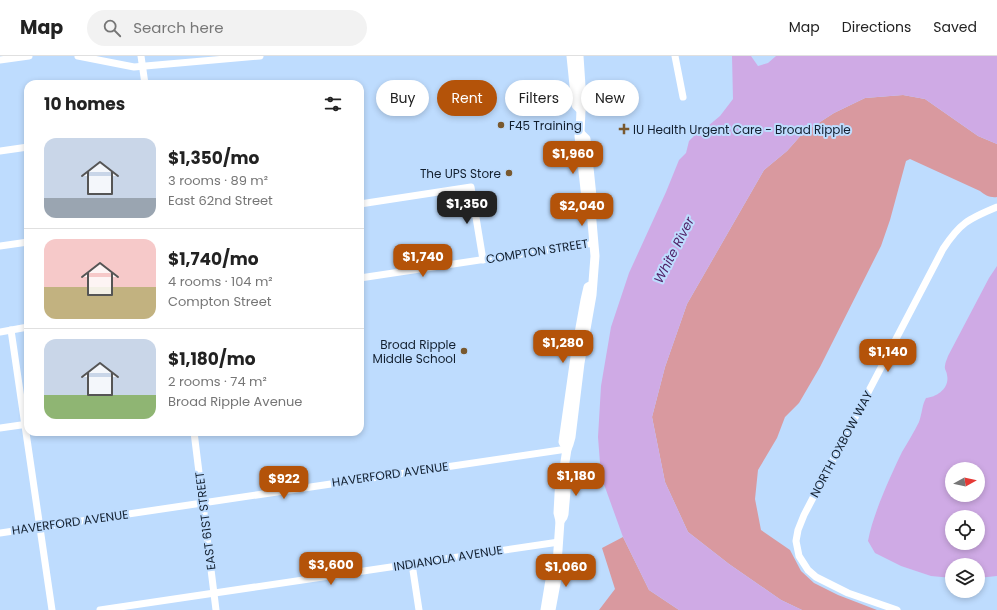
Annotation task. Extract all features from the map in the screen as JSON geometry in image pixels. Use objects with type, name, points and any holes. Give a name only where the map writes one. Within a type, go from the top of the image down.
[{"type":"street","points":[[0,60],[29,56]]},
{"type":"street","points":[[78,56],[134,67],[260,56]]},
{"type":"street","points":[[141,56],[145,80]]},
{"type":"street","points":[[551,610],[557,581],[560,521],[564,514],[567,480],[564,468],[567,449],[571,437],[580,363],[592,295],[595,260],[591,210],[587,207],[579,136],[581,110],[576,105],[571,56]]},
{"type":"street","points":[[579,56],[581,86]]},
{"type":"street","points":[[675,56],[683,97]]},
{"type":"street","points":[[0,151],[24,148]]},
{"type":"street","points":[[364,203],[471,187],[483,260]]},
{"type":"street","name":"NORTH OXBOW WAY","points":[[897,610],[848,593],[816,577],[805,567],[799,556],[796,541],[798,530],[804,515],[943,249],[953,233],[961,225],[979,214],[997,207]]},
{"type":"street","points":[[0,246],[24,243]]},
{"type":"street","name":"COMPTON STREET","points":[[364,277],[594,243]]},
{"type":"street","points":[[0,332],[24,328]]},
{"type":"street","points":[[10,330],[24,412]]},
{"type":"street","points":[[0,428],[24,424]]},
{"type":"street","points":[[28,436],[52,610]]},
{"type":"street","name":"EAST 61ST STREET","points":[[195,436],[216,610]]},
{"type":"street","name":"HAVERFORD AVENUE","points":[[0,533],[567,449]]},
{"type":"street","name":"INDIANOLA AVENUE","points":[[100,610],[559,542]]},
{"type":"street","points":[[412,564],[419,610]]},
{"type":"street","points":[[545,610],[551,574],[557,564]]},
{"type":"shaded area","points":[[903,95],[925,99],[978,136],[997,144],[997,197],[988,196],[910,159],[906,161],[890,220],[881,246],[820,367],[799,403],[785,417],[777,438],[758,470],[755,499],[761,530],[790,550],[801,571],[814,583],[838,595],[877,610],[802,610],[781,600],[729,564],[688,532],[665,482],[652,417],[665,367],[687,304],[764,170],[787,151],[803,133],[834,113],[865,98]]},
{"type":"shaded area","points":[[623,537],[649,590],[679,610],[599,610],[615,589],[602,548]]},
{"type":"water","name":"White River","points":[[732,56],[751,56],[758,66],[768,63],[776,56],[997,56],[997,144],[978,136],[925,99],[903,95],[865,98],[834,113],[803,133],[787,151],[764,170],[687,304],[665,367],[652,417],[665,482],[688,532],[729,564],[781,600],[802,610],[679,610],[649,590],[623,537],[601,476],[598,437],[601,386],[611,327],[629,273],[679,160],[686,153],[689,141],[697,133],[720,116],[733,99]]},
{"type":"water","points":[[997,266],[997,576],[985,577],[985,558],[945,558],[945,577],[931,576],[901,566],[875,553],[868,541],[870,530],[882,496],[902,452],[919,422],[926,398],[938,394],[947,384],[945,367],[948,356],[989,278]]},
{"type":"place","name":"F45 Training","points":[[501,125]]},
{"type":"place","name":"IU Health Urgent Care - Broad Ripple","points":[[624,129]]},
{"type":"place","name":"The UPS Store","points":[[509,173]]},
{"type":"place","name":"Broad Ripple Middle School","points":[[464,351]]}]
